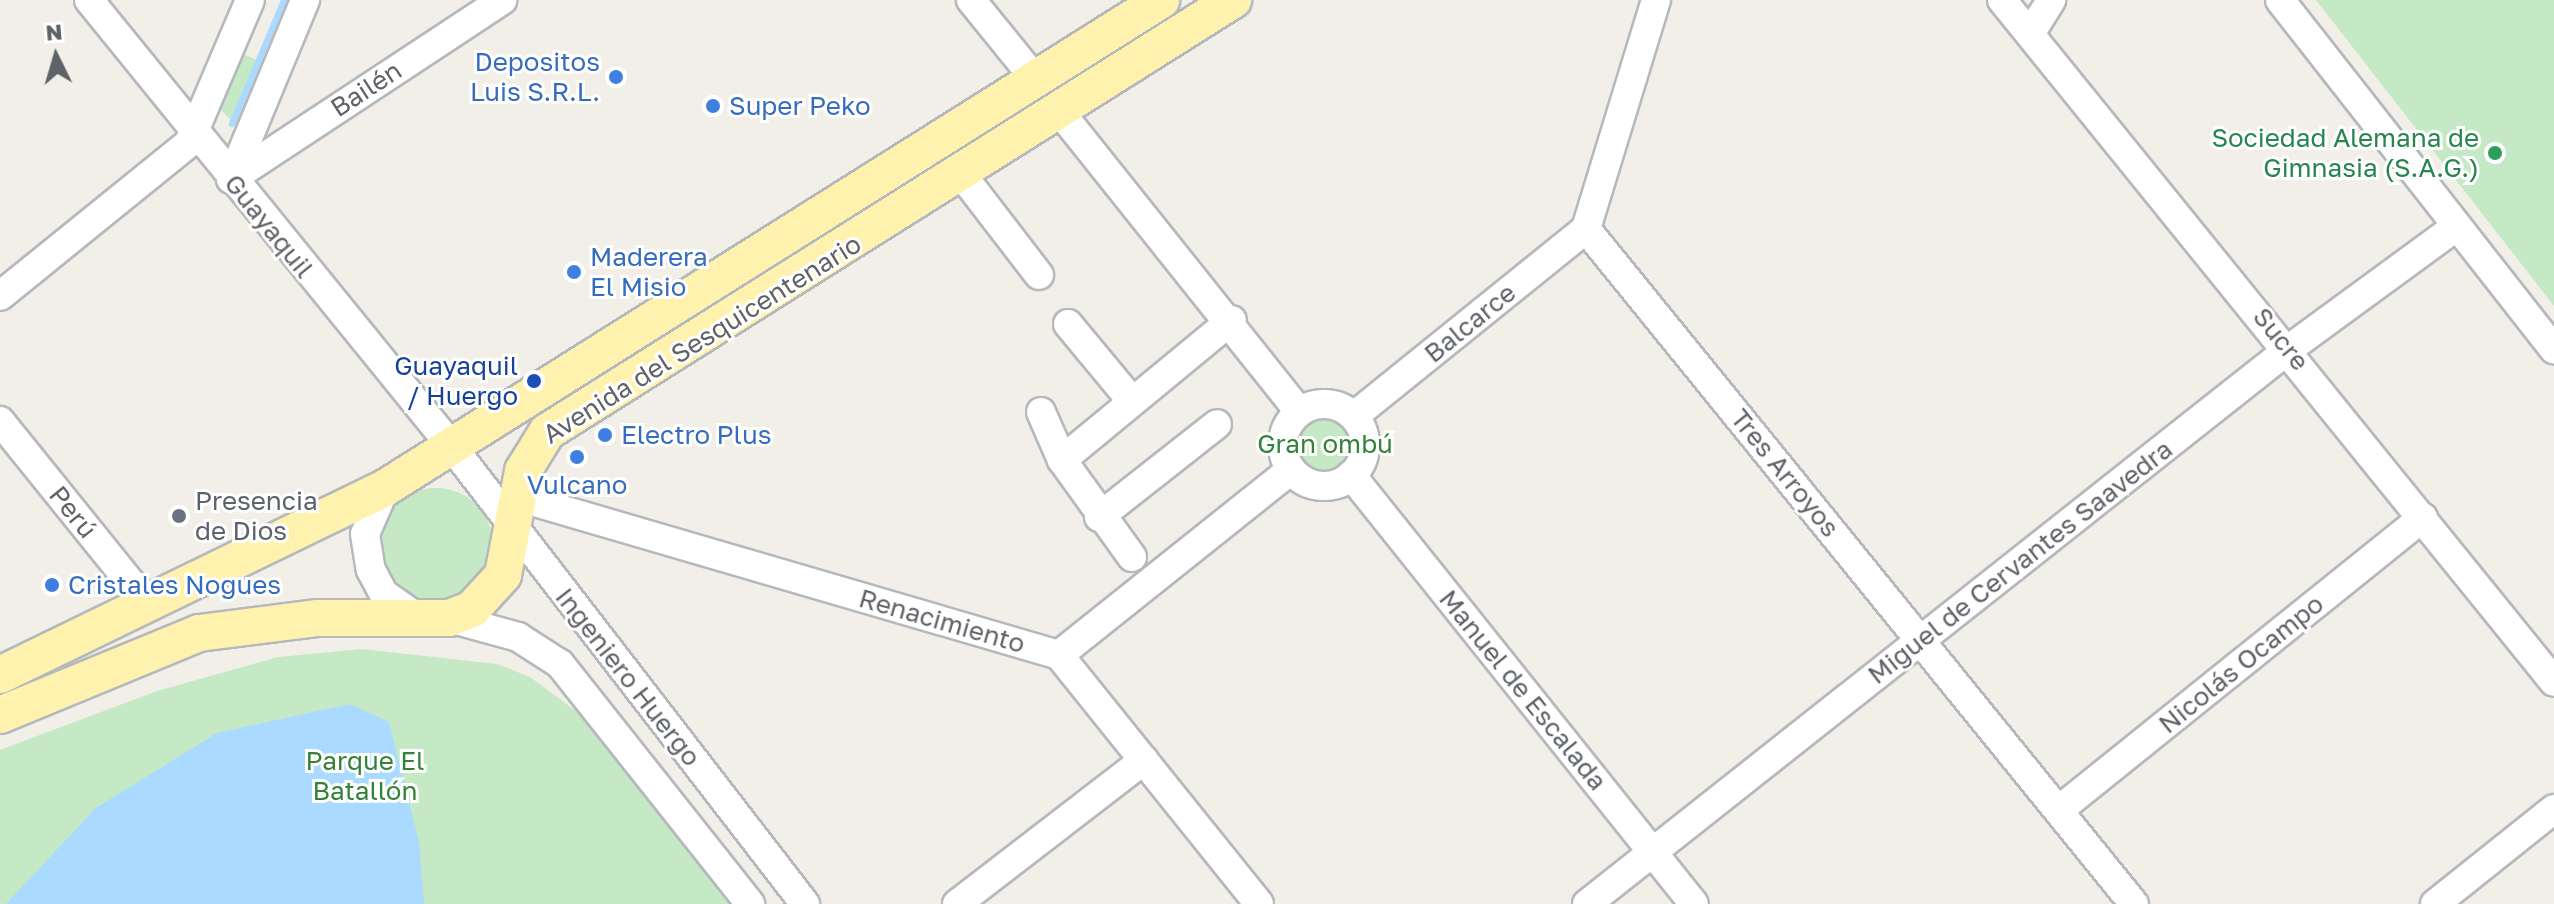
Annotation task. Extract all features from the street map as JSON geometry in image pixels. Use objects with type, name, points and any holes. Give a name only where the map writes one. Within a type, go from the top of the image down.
[{"type":"main road","name":"Avenida del Sesquicentenario","points":[[0,675],[385,488],[1161,0]]},
{"type":"main road","name":"Avenida del Sesquicentenario","points":[[433,618],[495,588],[530,453],[547,432],[962,175],[1233,0]]},
{"type":"main road","points":[[0,715],[199,633],[318,618],[433,618]]},
{"type":"street","name":"Guayaquil","points":[[89,0],[194,135],[453,448]]},
{"type":"street","points":[[0,296],[194,135],[250,0]]},
{"type":"street","points":[[231,179],[305,0]]},
{"type":"street","name":"Bailén","points":[[231,179],[502,0]]},
{"type":"street","points":[[971,0],[1036,80]]},
{"type":"street","points":[[1586,229],[1656,0]]},
{"type":"street","name":"Sucre","points":[[2002,0],[2289,349],[2554,682]]},
{"type":"street","points":[[2030,34],[2051,0]]},
{"type":"street","points":[[2280,0],[2554,349]]},
{"type":"street","points":[[1060,112],[1232,320],[1299,411]]},
{"type":"street","points":[[962,175],[1039,275]]},
{"type":"street","name":"Miguel de Cervantes Saavedra","points":[[1587,904],[2289,349],[2457,226]]},
{"type":"street","name":"Balcarce","points":[[1354,416],[1586,229]]},
{"type":"street","name":"Tres Arroyos","points":[[1586,229],[1922,639],[2134,904]]},
{"type":"street","points":[[1062,460],[1232,320]]},
{"type":"street","points":[[1068,324],[1132,401]]},
{"type":"street","points":[[1321,403],[1354,416],[1364,453],[1351,475],[1320,486],[1291,470],[1284,433],[1299,411],[1321,403]]},
{"type":"street","points":[[1041,412],[1062,460],[1099,517],[1132,557]]},
{"type":"street","name":"Perú","points":[[0,421],[147,603]]},
{"type":"street","points":[[1099,517],[1217,424]]},
{"type":"street","name":"Ingeniero Huergo","points":[[453,448],[515,510],[805,904]]},
{"type":"street","points":[[1059,655],[1291,470]]},
{"type":"street","name":"Manuel de Escalada","points":[[1351,475],[1694,904]]},
{"type":"street","points":[[385,488],[365,534],[371,570],[384,594],[433,618]]},
{"type":"street","name":"Renacimiento","points":[[515,510],[1059,655],[1259,904]]},
{"type":"street","name":"Nicolás Ocampo","points":[[2059,810],[2423,517]]},
{"type":"street","name":"Ingeniero Huergo","points":[[433,618],[518,637],[560,664],[750,904]]},
{"type":"street","points":[[957,904],[1144,760]]},
{"type":"street","points":[[2435,904],[2554,809]]},
{"type":"green space","name":"Sociedad Alemana de Gimnasia (S.A.G.)","points":[[2316,0],[2554,0],[2554,306]]},
{"type":"green space","points":[[241,53],[275,68],[238,127],[218,107]]},
{"type":"green space","name":"Gran ombú","points":[[1325,408],[1345,414],[1355,424],[1361,444],[1355,464],[1345,474],[1325,480],[1305,474],[1295,464],[1289,444],[1295,424],[1305,414]]},
{"type":"green space","points":[[436,488],[458,492],[476,505],[489,523],[493,545],[489,567],[476,585],[458,598],[436,602],[414,598],[396,585],[383,567],[379,545],[383,523],[396,505],[414,492]]},
{"type":"green space","name":"Parque El Batallón","points":[[362,649],[497,664],[530,677],[580,714],[731,904],[0,904],[0,750],[157,691],[278,657]]},
{"type":"water","points":[[350,704],[389,722],[419,842],[424,904],[6,904],[96,808],[217,733]]},
{"type":"waterway","points":[[232,124],[284,0]]},
{"type":"place","name":"Depositos Luis S.R.L.","points":[[616,77]]},
{"type":"place","name":"Super Peko","points":[[713,106]]},
{"type":"place","name":"Sociedad Alemana de Gimnasia (S.A.G.)","points":[[2495,153]]},
{"type":"place","name":"Maderera El Misio","points":[[574,272]]},
{"type":"place","name":"Guayaquil / Huergo","points":[[534,381]]},
{"type":"place","name":"Electro Plus","points":[[605,435]]},
{"type":"place","name":"Vulcano","points":[[577,457]]},
{"type":"place","name":"Presencia de Dios","points":[[179,516]]},
{"type":"place","name":"Cristales Nogues","points":[[52,585]]}]
